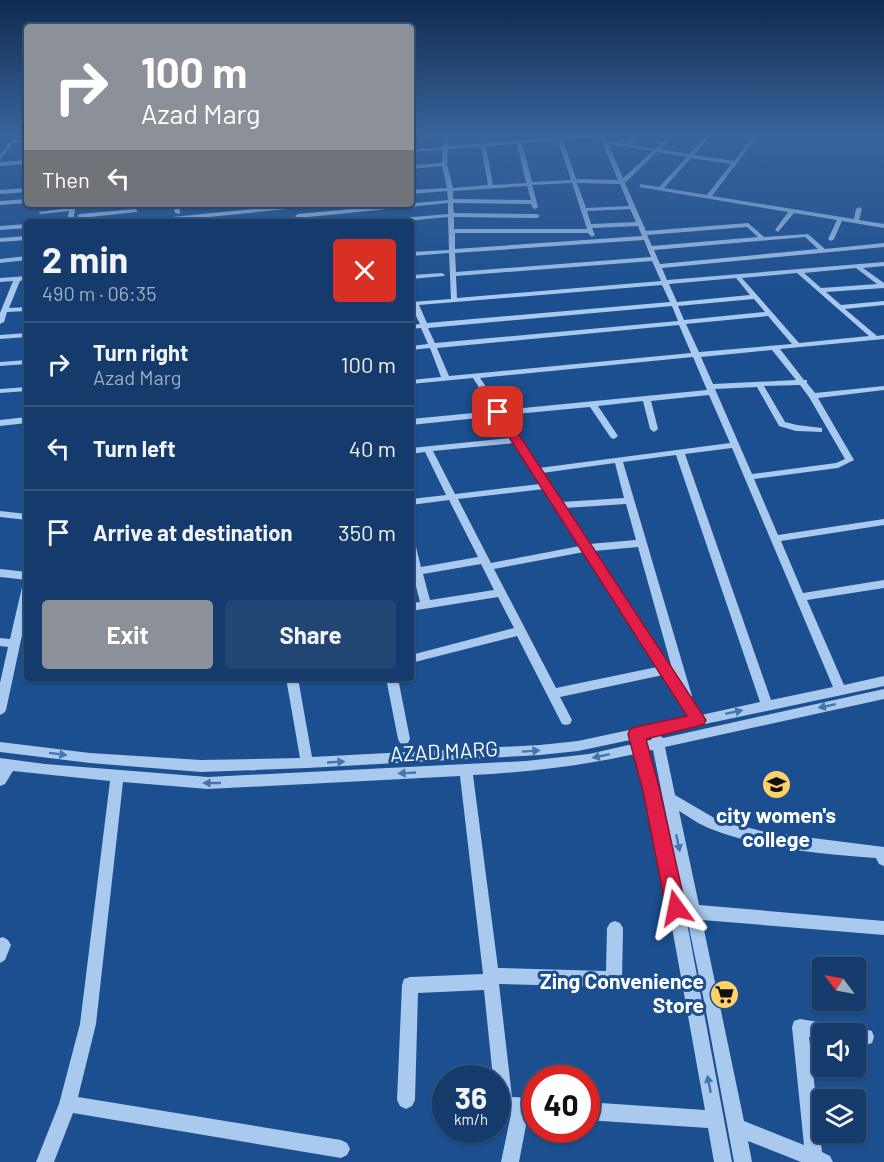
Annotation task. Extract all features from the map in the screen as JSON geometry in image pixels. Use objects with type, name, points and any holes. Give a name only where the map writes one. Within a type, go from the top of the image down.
[{"type":"street","points":[[414,192],[448,188]]},
{"type":"street","points":[[450,188],[454,301]]},
{"type":"street","points":[[531,188],[541,231]]},
{"type":"street","points":[[576,188],[595,241]]},
{"type":"street","points":[[625,188],[840,690]]},
{"type":"street","points":[[655,188],[884,226]]},
{"type":"street","points":[[709,197],[715,188]]},
{"type":"street","points":[[0,192],[24,190]]},
{"type":"street","points":[[0,203],[24,201]]},
{"type":"street","points":[[414,205],[450,201],[534,202]]},
{"type":"street","points":[[481,201],[481,249]]},
{"type":"street","points":[[41,212],[73,207]]},
{"type":"street","points":[[115,219],[118,207]]},
{"type":"street","points":[[177,207],[178,213]]},
{"type":"street","points":[[170,219],[284,207]]},
{"type":"street","points":[[299,219],[400,207]]},
{"type":"street","points":[[583,210],[633,207]]},
{"type":"street","points":[[856,222],[859,209]]},
{"type":"street","points":[[80,216],[135,211]]},
{"type":"street","points":[[778,230],[792,211]]},
{"type":"street","points":[[409,219],[451,215],[537,216]]},
{"type":"street","points":[[831,239],[840,219]]},
{"type":"street","points":[[451,231],[541,231],[640,224]]},
{"type":"street","points":[[414,254],[595,241],[748,225],[763,238]]},
{"type":"street","points":[[0,228],[24,226]]},
{"type":"street","points":[[650,248],[806,235],[824,250]]},
{"type":"street","points":[[0,240],[24,238]]},
{"type":"street","points":[[452,274],[657,263],[884,245]]},
{"type":"street","points":[[0,261],[24,258]]},
{"type":"street","points":[[414,304],[884,264]]},
{"type":"street","points":[[857,266],[883,285]]},
{"type":"street","points":[[798,271],[875,338]]},
{"type":"street","points":[[414,277],[442,275]]},
{"type":"street","points":[[738,277],[797,345]]},
{"type":"street","points":[[0,280],[24,278]]},
{"type":"street","points":[[0,322],[17,279]]},
{"type":"street","points":[[820,290],[883,285]]},
{"type":"street","points":[[414,327],[756,297]]},
{"type":"street","points":[[840,307],[884,303]]},
{"type":"street","points":[[414,306],[446,379]]},
{"type":"street","points":[[5,310],[24,309]]},
{"type":"street","points":[[414,348],[770,314]]},
{"type":"street","points":[[0,337],[24,335]]},
{"type":"street","points":[[414,382],[884,337]]},
{"type":"street","points":[[749,477],[838,465],[850,460],[804,382],[774,348]]},
{"type":"street","points":[[0,364],[24,362]]},
{"type":"street","points":[[475,376],[698,720]]},
{"type":"street","points":[[414,422],[759,384],[804,382]]},
{"type":"street","points":[[759,384],[782,424],[819,430]]},
{"type":"street","points":[[813,396],[884,388]]},
{"type":"street","points":[[0,391],[24,389]]},
{"type":"street","points":[[646,398],[654,429]]},
{"type":"street","points":[[592,403],[614,436]]},
{"type":"street","points":[[0,423],[24,420]]},
{"type":"street","points":[[414,452],[516,440]]},
{"type":"street","points":[[537,471],[735,445]]},
{"type":"street","points":[[428,450],[566,720]]},
{"type":"street","points":[[679,452],[767,705]]},
{"type":"street","points":[[618,460],[690,707]]},
{"type":"street","points":[[414,502],[546,486]]},
{"type":"street","points":[[558,505],[630,501]]},
{"type":"street","points":[[0,514],[24,518]]},
{"type":"street","points":[[776,539],[884,522]]},
{"type":"street","points":[[417,571],[485,564],[586,548],[642,543]]},
{"type":"street","points":[[414,559],[426,604]]},
{"type":"street","points":[[0,573],[24,576]]},
{"type":"street","points":[[801,597],[884,584]]},
{"type":"street","points":[[414,606],[500,593]]},
{"type":"street","points":[[0,710],[24,601]]},
{"type":"street","points":[[414,658],[520,632]]},
{"type":"street","points":[[0,642],[15,644]]},
{"type":"street","points":[[552,694],[665,670]]},
{"type":"street","points":[[293,681],[307,763]]},
{"type":"street","points":[[393,681],[404,739]]},
{"type":"street","name":"AZAD MARG","points":[[656,737],[698,720],[884,681]]},
{"type":"street","name":"AZAD MARG","points":[[5,765],[118,777],[198,783],[233,783],[547,764],[656,737],[884,694]]},
{"type":"street","points":[[656,737],[743,1162]]},
{"type":"street","points":[[638,741],[681,933],[723,1162]]},
{"type":"street","name":"AZAD MARG","points":[[0,747],[90,758],[201,766],[307,763],[540,750],[638,741]]},
{"type":"street","points":[[0,780],[5,765]]},
{"type":"street","points":[[466,770],[504,1105],[522,1106]]},
{"type":"street","points":[[45,1162],[68,1104],[88,1024],[115,785],[118,777]]},
{"type":"street","points":[[669,798],[713,824],[765,838],[883,854]]},
{"type":"street","points":[[693,912],[884,928]]},
{"type":"street","points":[[406,1100],[410,985],[491,979],[614,979],[615,928]]},
{"type":"street","points":[[0,946],[3,945],[0,955]]},
{"type":"street","points":[[736,1127],[819,1160],[800,1027],[812,1029]]},
{"type":"street","points":[[68,1104],[341,1149]]},
{"type":"street","points":[[600,1112],[716,1120]]},
{"type":"street","points":[[510,1162],[522,1125]]},
{"type":"place","name":"city women's college","points":[[776,785]]},
{"type":"place","name":"Zing Convenience Store","points":[[725,994]]},
{"type":"route","points":[[498,412],[698,720],[636,734],[651,791],[676,908]]}]
